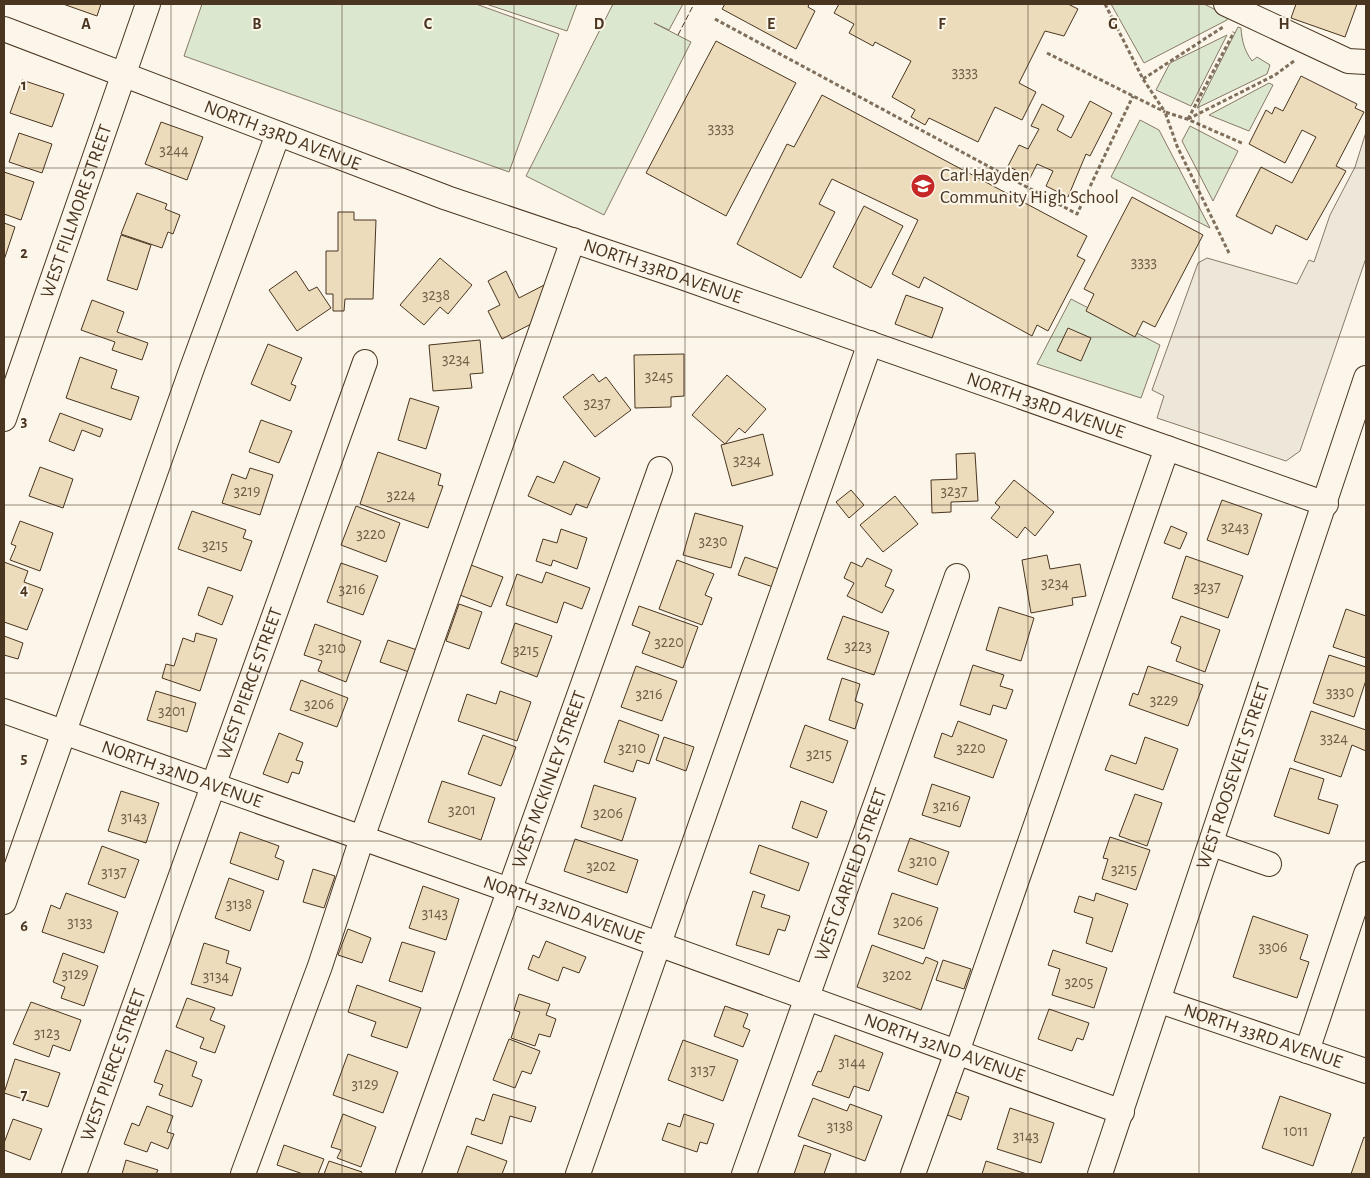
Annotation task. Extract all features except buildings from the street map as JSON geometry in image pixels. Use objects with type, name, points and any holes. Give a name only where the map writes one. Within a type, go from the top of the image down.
[{"type":"street","name":"WEST FILLMORE STREET","points":[[4,419],[148,4]]},
{"type":"street","points":[[1235,8],[1348,61],[1366,62]]},
{"type":"street","name":"NORTH 33RD AVENUE","points":[[4,28],[447,198],[870,343],[1326,504]]},
{"type":"street","points":[[4,902],[191,371],[278,134]]},
{"type":"street","points":[[243,1174],[320,966],[362,838],[573,240]]},
{"type":"street","points":[[578,1174],[870,343]]},
{"type":"street","name":"WEST PIERCE STREET","points":[[74,1174],[365,362]]},
{"type":"street","name":"WEST ROOSEVELT STREET","points":[[1100,1174],[1160,1001],[1366,380]]},
{"type":"street","points":[[913,1174],[1166,448]]},
{"type":"street","name":"WEST MCKINLEY STREET","points":[[408,1174],[660,469]]},
{"type":"street","name":"WEST GARFIELD STREET","points":[[744,1174],[957,576]]},
{"type":"street","name":"NORTH 32ND AVENUE","points":[[4,711],[509,890],[1122,1112]]},
{"type":"street","points":[[1212,844],[1269,864]]},
{"type":"street","points":[[1307,1050],[1366,874]]},
{"type":"street","name":"NORTH 33RD AVENUE","points":[[1160,1001],[1366,1071]]},
{"type":"path","points":[[1105,4],[1143,78],[1165,112],[1177,146],[1229,253]]},
{"type":"path","points":[[1143,78],[1235,8]]},
{"type":"path","points":[[1187,119],[1235,8]]},
{"type":"path","points":[[715,19],[1077,214],[1133,96]]},
{"type":"path","points":[[1047,53],[1165,112],[1187,119],[1244,144]]},
{"type":"path","points":[[1187,119],[1275,74]]},
{"type":"green space","points":[[202,4],[476,4],[559,34],[509,172],[184,56]]},
{"type":"green space","points":[[486,4],[577,4],[567,31]]},
{"type":"green space","points":[[613,4],[683,4],[669,30],[654,23],[691,42],[604,215],[526,176]]},
{"type":"green space","points":[[1111,4],[1204,4],[1228,16],[1227,20],[1144,63]]},
{"type":"green space","points":[[1238,27],[1241,28],[1244,45],[1252,61],[1257,57],[1270,65],[1267,74],[1197,108]]},
{"type":"green space","points":[[1227,35],[1191,106],[1156,90],[1170,63]]},
{"type":"green space","points":[[1269,83],[1273,85],[1249,131],[1209,115]]},
{"type":"green space","points":[[1140,120],[1159,130],[1210,228],[1111,177]]},
{"type":"green space","points":[[1190,126],[1238,151],[1213,201],[1182,141]]},
{"type":"green space","points":[[1071,299],[1160,345],[1141,398],[1037,364]]},
{"type":"shaded area","points":[[1366,132],[1366,258],[1300,451],[1286,461],[1157,418],[1164,396],[1152,390],[1198,263],[1207,258],[1297,284],[1309,260],[1314,262],[1330,215],[1355,167]]},
{"type":"fence","points":[[678,35],[694,4]]},
{"type":"place","name":"Carl Hayden Community High School","points":[[923,186]]}]
